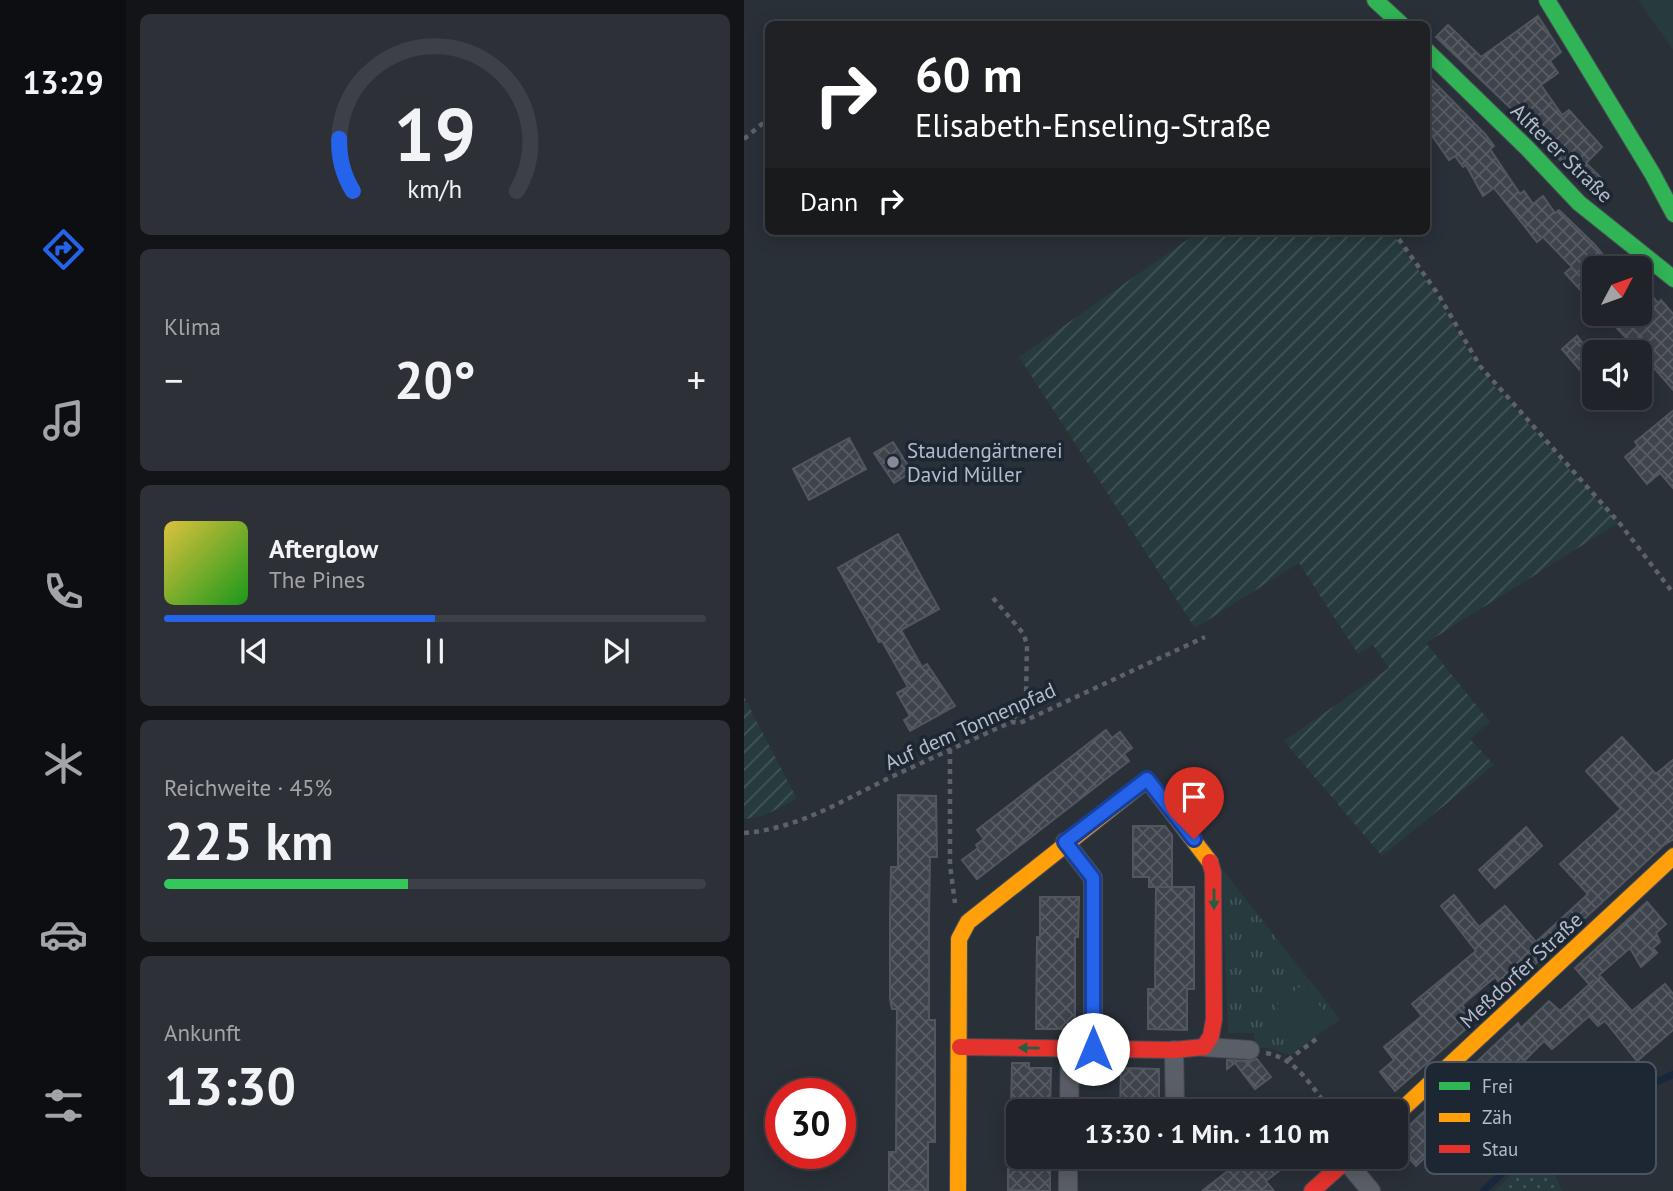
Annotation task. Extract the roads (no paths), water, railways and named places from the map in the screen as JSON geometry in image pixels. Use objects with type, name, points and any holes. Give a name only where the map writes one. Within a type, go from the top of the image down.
[{"type":"street","points":[[1375,0],[1398,21]]},
{"type":"street","points":[[1547,0],[1652,173],[1673,214]]},
{"type":"street","name":"Alfterer Straße","points":[[1430,54],[1579,203],[1673,279]]},
{"type":"street","points":[[958,1191],[959,939],[968,922],[982,909],[1147,779],[1209,858],[1214,872],[1214,1018],[1211,1036],[1204,1047]]},
{"type":"street","points":[[1065,842],[1093,878],[1093,1049]]},
{"type":"street","name":"Meßdorfer Straße","points":[[1453,1062],[1673,856]]},
{"type":"street","points":[[960,1047],[1174,1050],[1204,1047],[1250,1050]]},
{"type":"street","points":[[1068,1099],[1070,1049]]},
{"type":"street","points":[[1174,1050],[1175,1099]]},
{"type":"street","name":"Meßdorfer Straße","points":[[1408,1104],[1425,1088]]},
{"type":"street","points":[[1068,1169],[1068,1191]]},
{"type":"street","points":[[1312,1191],[1337,1169]]},
{"type":"street","points":[[1355,1169],[1370,1191]]},
{"type":"waterway","points":[[1656,1083],[1674,1074]]},
{"type":"waterway","points":[[1483,1191],[1502,1174]]},
{"type":"place","name":"Staudengärtnerei David Müller","points":[[893,462]]}]
